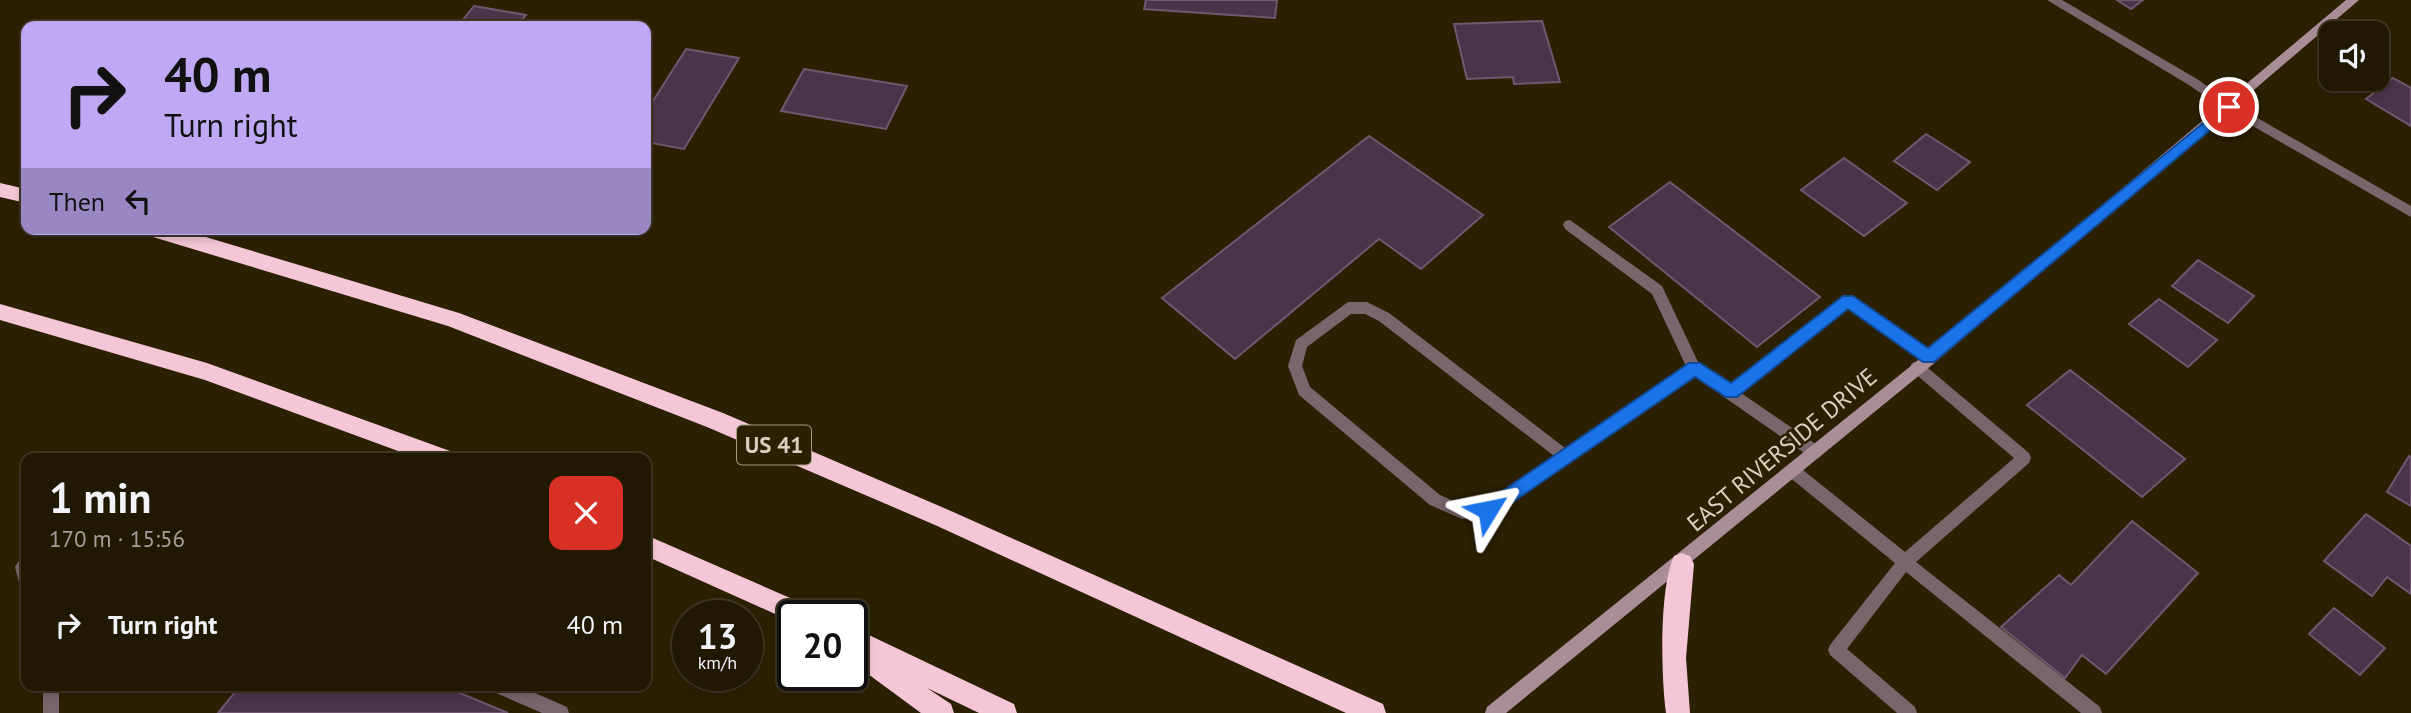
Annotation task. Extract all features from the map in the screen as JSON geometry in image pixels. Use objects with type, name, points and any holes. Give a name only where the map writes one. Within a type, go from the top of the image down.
[{"type":"highway","points":[[0,190],[21,195]]},
{"type":"highway","name":"US 41","points":[[173,235],[452,319],[715,420],[943,518],[1374,713]]},
{"type":"highway","points":[[0,312],[207,372],[428,453]]},
{"type":"highway","points":[[651,547],[777,603]]},
{"type":"highway","points":[[1678,713],[1675,696],[1677,615],[1682,564]]},
{"type":"highway","points":[[868,646],[1005,713]]},
{"type":"highway","points":[[868,659],[942,713]]},
{"type":"street","points":[[2053,0],[2193,82],[2229,107],[2411,212]]},
{"type":"street","name":"EAST RIVERSIDE DRIVE","points":[[1493,713],[1682,564],[2229,107],[2353,0]]},
{"type":"street","points":[[1570,225],[1657,290],[1694,368],[1815,452]]},
{"type":"street","points":[[1732,392],[1848,300],[1923,362],[2024,458],[1905,562],[1836,649],[1909,713]]},
{"type":"street","points":[[1565,456],[1384,317],[1367,308],[1349,308],[1301,344],[1295,366],[1304,391],[1435,500],[1462,512],[1488,510],[1694,368]]},
{"type":"street","points":[[1793,471],[2094,713]]},
{"type":"street","points":[[51,691],[51,713]]},
{"type":"street","points":[[511,691],[561,713]]},
{"type":"building","points":[[1146,0],[1277,0],[1275,18],[1144,9]]},
{"type":"building","points":[[2117,0],[2143,0],[2131,9]]},
{"type":"building","points":[[474,6],[526,15],[521,21],[462,21]]},
{"type":"building","points":[[1542,21],[1560,82],[1514,84],[1513,77],[1467,79],[1454,24]]},
{"type":"building","points":[[686,49],[739,58],[684,149],[651,143],[651,104]]},
{"type":"building","points":[[804,69],[907,86],[886,129],[781,111]]},
{"type":"building","points":[[2393,78],[2411,88],[2411,126],[2366,99],[2376,91],[2389,91],[2389,81]]},
{"type":"building","points":[[1926,134],[1970,162],[1937,190],[1894,161]]},
{"type":"building","points":[[1369,136],[1483,215],[1421,269],[1379,239],[1235,359],[1162,298]]},
{"type":"building","points":[[1844,158],[1907,203],[1864,236],[1801,190]]},
{"type":"building","points":[[1670,182],[1820,297],[1757,347],[1609,227]]},
{"type":"building","points":[[2198,260],[2254,296],[2228,323],[2172,286]]},
{"type":"building","points":[[2159,299],[2217,340],[2188,367],[2129,324]]},
{"type":"building","points":[[2070,370],[2185,459],[2142,497],[2027,405]]},
{"type":"building","points":[[2409,456],[2411,457],[2411,506],[2387,492]]},
{"type":"building","points":[[2366,514],[2411,546],[2411,594],[2387,577],[2372,596],[2324,561]]},
{"type":"building","points":[[2132,521],[2198,573],[2106,674],[2082,655],[2065,678],[2001,627],[2059,575],[2071,585]]},
{"type":"building","points":[[2334,608],[2385,648],[2360,675],[2309,634]]},
{"type":"building","points":[[236,691],[455,691],[508,713],[218,713]]},
{"type":"route","points":[[1488,510],[1694,368],[1732,392],[1848,300],[1928,357],[2229,107]]}]
